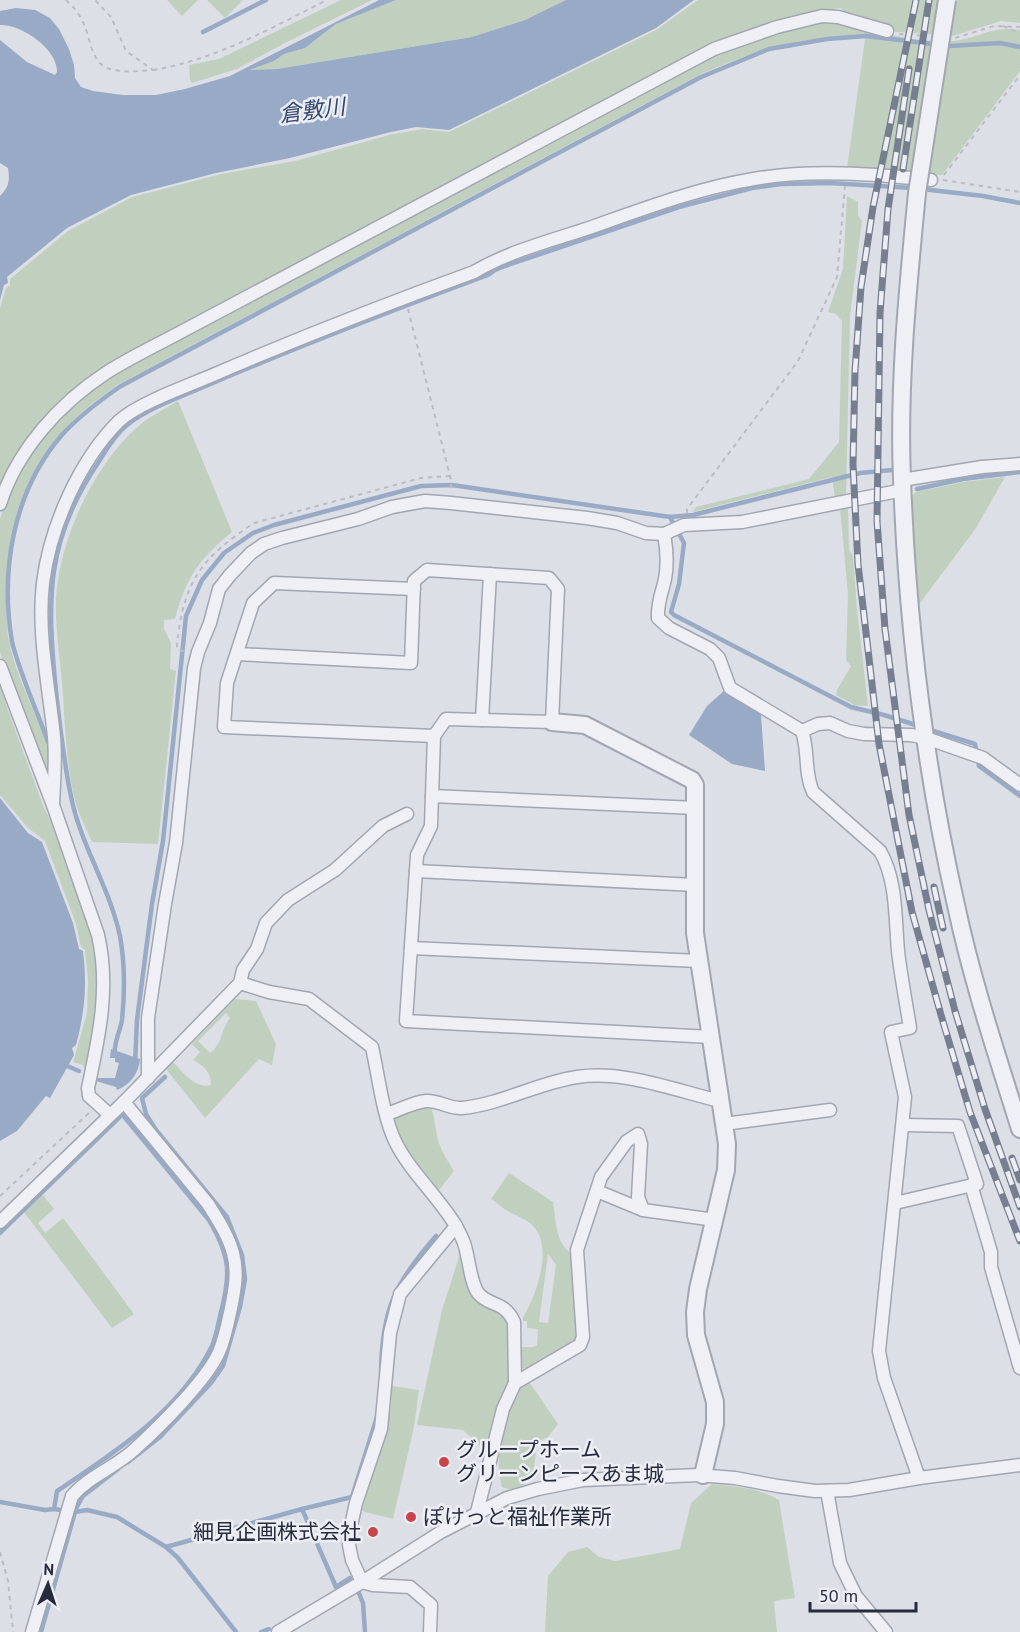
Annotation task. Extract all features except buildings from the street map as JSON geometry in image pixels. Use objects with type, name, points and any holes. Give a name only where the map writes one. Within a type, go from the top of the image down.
[{"type":"street","points":[[947,0],[917,193],[906,322],[902,485],[910,607],[934,795],[956,906],[984,1016],[1020,1129]]},
{"type":"street","points":[[0,504],[23,455],[49,421],[106,373],[180,333],[714,49],[777,27],[822,16],[838,17],[887,31]]},
{"type":"street","points":[[53,805],[54,741],[42,626],[43,585],[48,554],[72,488],[95,450],[121,420],[154,400],[334,324],[474,272],[521,250],[678,198],[736,183],[786,175],[867,173],[931,180]]},
{"type":"street","points":[[148,1078],[148,1018],[165,904],[177,843],[194,668],[219,589],[240,564],[264,544],[358,519],[392,507],[425,501],[587,518],[617,523],[646,533],[742,522],[982,467],[1020,464]]},
{"type":"street","points":[[672,530],[665,581],[657,606],[658,618],[669,628],[710,649],[719,658],[730,688],[801,731],[805,741],[809,782],[813,792],[880,851],[887,863],[910,1028],[891,1032],[904,1097],[903,1125],[879,1351],[884,1378],[919,1478]]},
{"type":"street","points":[[237,654],[411,663],[414,580],[427,570],[549,578],[558,589],[552,722]]},
{"type":"street","points":[[482,720],[490,574]]},
{"type":"street","points":[[414,590],[274,583],[254,603],[227,683],[224,727],[434,736]]},
{"type":"street","points":[[0,666],[93,915],[103,954],[105,980],[101,1020],[88,1088],[90,1096],[110,1115]]},
{"type":"street","points":[[703,1475],[715,1424],[715,1402],[696,1335],[695,1312],[698,1289],[726,1170],[727,1144],[720,1101],[711,1037],[695,933],[695,785],[692,780],[585,725],[446,719],[434,736],[431,826],[417,855],[406,1021],[711,1037]]},
{"type":"street","points":[[801,731],[818,724],[831,723],[848,731],[864,734],[911,735],[925,730],[977,755],[1020,785]]},
{"type":"street","points":[[432,796],[696,808]]},
{"type":"street","points":[[0,1222],[124,1102],[240,983],[243,970],[257,949],[266,923],[288,900],[335,870],[383,826],[407,814]]},
{"type":"street","points":[[416,871],[695,885]]},
{"type":"street","points":[[411,948],[699,961]]},
{"type":"street","points":[[240,983],[269,992],[309,999],[372,1047],[393,1139],[406,1161],[443,1205],[456,1226],[464,1243],[477,1292],[484,1299],[502,1306],[510,1314],[513,1322],[515,1383],[503,1409],[477,1512]]},
{"type":"street","points":[[387,1114],[426,1101],[460,1108],[507,1098],[545,1084],[577,1077],[623,1077],[720,1101]]},
{"type":"street","points":[[32,1632],[72,1496],[134,1451],[205,1375],[219,1351],[234,1291],[236,1273],[234,1256],[229,1239],[219,1221],[124,1102]]},
{"type":"street","points":[[724,1124],[830,1110]]},
{"type":"street","points":[[895,1203],[977,1184],[958,1126],[903,1125]]},
{"type":"street","points":[[515,1383],[580,1345],[583,1337],[577,1250],[601,1177],[627,1141],[638,1134],[641,1144],[638,1197],[642,1210]]},
{"type":"street","points":[[971,1185],[991,1252],[991,1267],[1020,1368]]},
{"type":"street","points":[[597,1191],[642,1210],[715,1220]]},
{"type":"street","points":[[362,1582],[352,1560],[349,1545],[350,1530],[356,1503],[381,1429],[390,1333],[400,1294],[456,1226]]},
{"type":"street","points":[[278,1632],[477,1512],[507,1498],[538,1489],[583,1480],[703,1475],[778,1486],[827,1491],[849,1490],[1020,1465]]},
{"type":"street","points":[[827,1491],[840,1563],[856,1596],[886,1632]]},
{"type":"street","points":[[362,1582],[373,1585],[410,1587],[431,1605],[430,1632]]},
{"type":"path","points":[[66,0],[74,7],[85,24],[93,52],[102,66],[117,71],[153,70],[180,66],[233,46],[327,0]]},
{"type":"path","points":[[95,0],[111,17],[126,51],[153,70]]},
{"type":"path","points":[[1001,25],[1020,33]]},
{"type":"path","points":[[1020,75],[940,180],[1020,192]]},
{"type":"path","points":[[687,509],[798,362],[837,277],[845,186]]},
{"type":"path","points":[[408,308],[451,480],[451,491]]},
{"type":"path","points":[[178,651],[188,651]]},
{"type":"path","points":[[0,1196],[98,1104]]},
{"type":"path","points":[[0,1552],[8,1581],[13,1632]]},
{"type":"green space","points":[[167,0],[198,0],[182,16]]},
{"type":"green space","points":[[207,0],[243,0],[225,18]]},
{"type":"green space","points":[[341,0],[372,0],[237,69],[192,83],[190,80],[189,65],[219,59]]},
{"type":"green space","points":[[396,0],[566,0],[525,20],[472,37],[277,69],[248,70],[274,61],[284,54],[305,48],[336,24]]},
{"type":"green space","points":[[698,0],[1020,0],[1020,23],[1001,21],[953,36],[897,32],[846,15],[841,8],[813,12],[771,23],[700,49],[87,378],[30,435],[7,473],[0,491],[0,308],[6,288],[10,285],[10,279],[68,231],[132,197],[221,174],[295,161],[393,134],[423,129],[449,132],[656,30]]},
{"type":"green space","points":[[827,18],[889,34],[935,41],[960,40],[1000,29],[1020,30],[1020,71],[942,175],[861,167],[847,168],[867,35],[822,38],[764,50],[703,73],[121,383],[81,413],[59,437],[28,488],[11,544],[7,574],[8,637],[25,691],[47,744],[52,744],[51,785],[0,652],[0,519],[11,485],[29,453],[64,411],[105,377],[595,115],[739,43]]},
{"type":"green space","points":[[847,196],[858,202],[858,215],[862,221],[850,316],[846,497],[835,499],[832,477],[693,512],[696,507],[809,479],[839,442],[842,321],[836,314],[828,312],[843,269]]},
{"type":"green space","points":[[178,401],[232,532],[195,570],[184,592],[175,619],[164,620],[164,629],[171,643],[170,669],[176,671],[158,844],[92,842],[76,804],[68,764],[56,623],[59,575],[64,550],[84,500],[112,455],[146,420]]},
{"type":"green space","points":[[1005,477],[976,528],[917,607],[911,497],[916,492],[963,482]]},
{"type":"green space","points":[[848,506],[849,550],[853,556],[868,706],[854,705],[836,695],[851,666],[846,660],[848,594],[840,508]]},
{"type":"green space","points":[[0,680],[7,708],[44,808],[53,825],[60,832],[95,931],[102,980],[88,1069],[73,1062],[87,1013],[88,980],[85,950],[81,947],[76,924],[45,841],[28,828],[0,795]]},
{"type":"green space","points":[[235,999],[256,1001],[276,1044],[272,1065],[259,1059],[205,1118],[166,1069],[173,1062],[195,1082],[205,1086],[211,1085],[210,1076],[206,1070],[193,1060],[200,1052],[192,1044]],"holes":[[[226,1013],[230,1018],[217,1045],[210,1053],[198,1041]]]},
{"type":"green space","points":[[430,1105],[432,1109],[441,1148],[454,1171],[439,1190],[412,1157],[393,1118]]},
{"type":"green space","points":[[509,1173],[553,1202],[559,1237],[562,1244],[572,1254],[580,1338],[534,1369],[522,1368],[522,1347],[537,1345],[538,1329],[527,1328],[527,1321],[523,1321],[523,1317],[533,1298],[540,1275],[543,1251],[541,1240],[531,1224],[491,1199]],"holes":[[[548,1254],[556,1265],[548,1323],[539,1322]]]},
{"type":"green space","points":[[43,1195],[54,1209],[38,1223],[45,1233],[63,1218],[134,1314],[112,1328],[24,1212]]},
{"type":"green space","points":[[460,1254],[474,1298],[501,1309],[510,1323],[510,1382],[487,1452],[463,1430],[417,1425],[442,1310]]},
{"type":"green space","points":[[528,1380],[558,1424],[548,1437],[537,1442],[533,1477],[519,1488],[511,1489],[502,1487],[499,1475],[499,1445],[511,1401]]},
{"type":"green space","points":[[392,1386],[419,1390],[414,1427],[393,1519],[362,1510],[387,1426]]},
{"type":"green space","points":[[712,1484],[754,1490],[779,1500],[795,1598],[774,1601],[777,1632],[545,1632],[548,1576],[568,1552],[587,1547],[599,1557],[615,1561],[680,1549],[691,1503]]},
{"type":"water","name":"倉敷川","points":[[379,0],[396,0],[336,24],[305,48],[284,54],[274,61],[249,70],[277,69],[472,37],[525,20],[566,0],[694,0],[656,28],[449,130],[416,127],[391,132],[131,195],[67,228],[7,277],[8,283],[4,285],[0,300],[0,196],[7,187],[9,177],[8,168],[0,163],[0,40],[27,62],[55,75],[57,72],[56,63],[51,55],[37,40],[28,33],[0,25],[0,11],[16,8],[35,10],[50,18],[59,29],[69,49],[75,78],[81,87],[123,95],[156,95],[230,76]]},
{"type":"water","points":[[725,690],[761,715],[765,771],[732,764],[689,735],[707,706]]},
{"type":"water","points":[[0,798],[28,833],[42,842],[73,923],[79,949],[83,951],[85,987],[79,1033],[76,1045],[72,1048],[74,1055],[50,1098],[46,1096],[17,1131],[0,1141]]},
{"type":"water","points":[[111,1049],[140,1059],[133,1078],[117,1090],[116,1087],[96,1081],[97,1078],[115,1078],[119,1063],[115,1062],[115,1058],[110,1058]]},
{"type":"waterway","points":[[203,32],[266,0]]},
{"type":"waterway","points":[[52,741],[48,742],[12,642],[8,588],[14,533],[31,482],[45,458],[61,436],[105,397],[121,386],[701,77],[769,49],[827,39],[866,36],[949,46],[1000,43],[1020,47]]},
{"type":"waterway","points":[[115,1055],[124,999],[122,946],[103,885],[82,835],[69,787],[56,691],[51,600],[59,546],[68,519],[81,492],[119,433],[137,418],[160,406],[288,352],[488,275],[505,266],[679,207],[752,188],[781,184],[830,183],[913,188]]},
{"type":"waterway","points":[[922,189],[1020,203]]},
{"type":"waterway","points":[[135,1064],[137,1020],[152,904],[163,841],[186,616],[202,580],[224,553],[253,533],[274,525],[421,486],[452,485],[670,517],[693,515],[860,473],[892,470]]},
{"type":"waterway","points":[[917,489],[963,479],[1020,472]]},
{"type":"waterway","points":[[670,517],[684,543],[679,584],[671,612],[674,615],[851,707],[919,726]]},
{"type":"waterway","points":[[927,729],[975,744],[979,766],[1020,796]]},
{"type":"waterway","points":[[65,1065],[79,1071]]},
{"type":"waterway","points":[[128,1462],[160,1437],[211,1383],[223,1366],[240,1307],[245,1279],[242,1255],[227,1217],[156,1130],[146,1114],[142,1098],[165,1077]]},
{"type":"waterway","points":[[41,1632],[75,1512],[54,1509],[57,1491],[123,1445],[164,1410],[182,1391],[199,1369],[212,1346],[226,1289],[225,1256],[209,1220],[122,1114]]},
{"type":"waterway","points":[[0,1233],[122,1115]]},
{"type":"waterway","points":[[381,1372],[384,1330],[394,1298],[410,1268],[436,1236]]},
{"type":"waterway","points":[[302,1509],[352,1497],[377,1417]]},
{"type":"waterway","points":[[74,1512],[83,1496],[118,1469]]},
{"type":"waterway","points":[[0,1502],[45,1510],[54,1509]]},
{"type":"waterway","points":[[166,1547],[302,1509],[336,1587],[350,1578]]},
{"type":"waterway","points":[[75,1512],[87,1510],[117,1517],[166,1547],[178,1558],[236,1632]]},
{"type":"waterway","points":[[358,1591],[363,1603],[365,1632]]},
{"type":"waterway","points":[[261,1632],[269,1629]]},
{"type":"railway","points":[[916,0],[873,207],[861,287],[855,371],[853,465],[858,564],[879,744],[912,912],[970,1112],[1020,1241]]},
{"type":"railway","points":[[903,169],[929,0]]},
{"type":"railway","points":[[909,69],[888,209],[880,313],[877,521],[885,629],[909,815],[929,910],[955,1011],[985,1109],[1020,1207]]},
{"type":"railway","points":[[934,887],[943,928]]},
{"type":"railway","points":[[1012,1158],[1020,1180]]},
{"type":"place","name":"グループホーム グリーンピースあま城","points":[[444,1462]]},
{"type":"place","name":"ぽけっと福祉作業所","points":[[411,1517]]},
{"type":"place","name":"細見企画株式会社","points":[[373,1532]]}]
